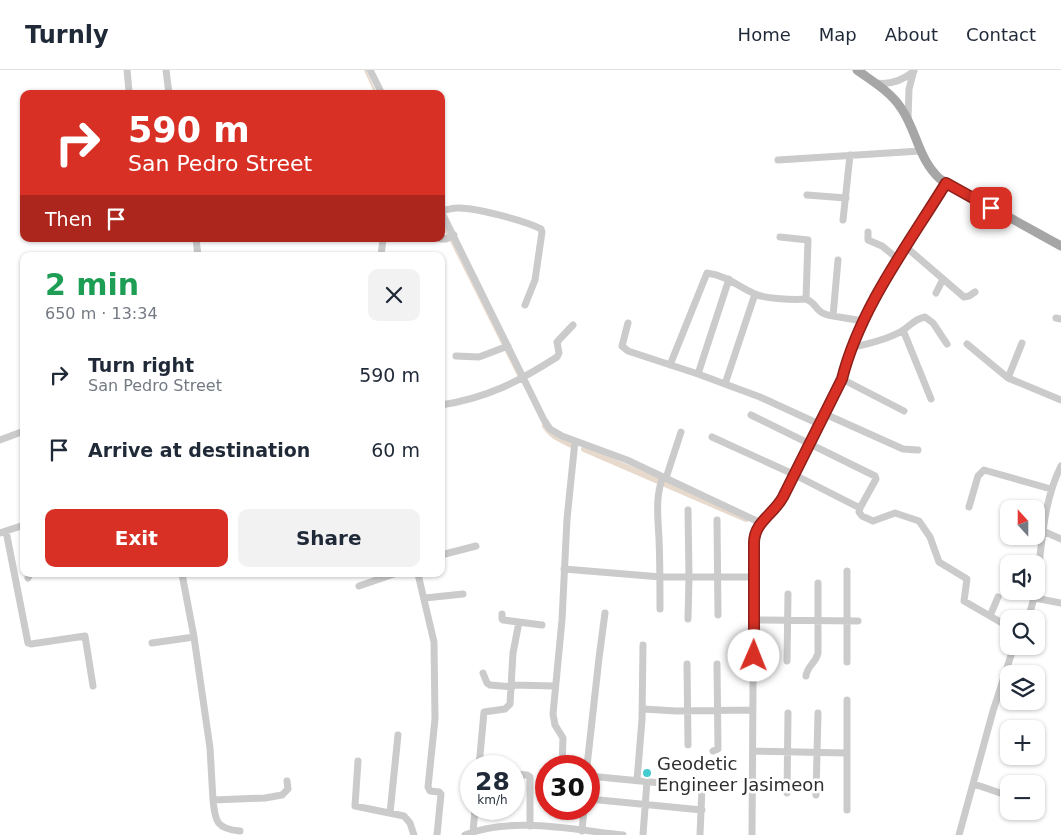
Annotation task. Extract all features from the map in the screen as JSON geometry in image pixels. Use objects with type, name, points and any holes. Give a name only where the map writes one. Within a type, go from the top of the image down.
[{"type":"main road","points":[[857,70],[876,83],[896,102],[908,120],[920,151],[930,168],[946,183],[1061,246]]},
{"type":"street","points":[[127,70],[129,90]]},
{"type":"street","points":[[166,70],[168,90]]},
{"type":"street","points":[[370,70],[380,90]]},
{"type":"street","points":[[876,83],[888,84],[898,81],[907,77],[914,70]]},
{"type":"street","points":[[908,120],[909,89],[914,70]]},
{"type":"street","points":[[778,160],[920,151]]},
{"type":"street","points":[[843,220],[850,155]]},
{"type":"street","points":[[752,835],[754,536],[761,523],[780,503],[842,379],[863,321],[898,259],[946,183]]},
{"type":"street","points":[[807,195],[846,198]]},
{"type":"street","points":[[445,210],[466,208],[541,229],[535,280],[525,305]]},
{"type":"street","points":[[868,232],[868,240],[882,246],[898,259]]},
{"type":"street","points":[[448,237],[505,348],[524,378],[550,429],[562,436],[608,452],[761,523]]},
{"type":"street","points":[[780,237],[787,239],[806,238],[809,241],[806,299]]},
{"type":"street","points":[[906,247],[964,297],[975,292]]},
{"type":"street","points":[[833,316],[838,260]]},
{"type":"street","points":[[670,364],[707,273],[729,279],[755,294],[785,300],[806,299],[812,301],[818,312],[824,315],[863,321]]},
{"type":"street","points":[[698,374],[729,279]]},
{"type":"street","points":[[936,293],[943,280]]},
{"type":"street","points":[[724,384],[755,294]]},
{"type":"street","points":[[853,347],[870,343],[903,330],[909,324],[925,317],[933,323],[947,344]]},
{"type":"street","points":[[628,323],[622,342],[624,348],[628,351],[670,364],[760,397],[819,424]]},
{"type":"street","points":[[445,404],[477,398],[524,378],[557,357],[559,353],[557,342],[573,326]]},
{"type":"street","points":[[903,330],[932,399]]},
{"type":"street","points":[[1008,378],[1022,343]]},
{"type":"street","points":[[967,344],[1008,378],[1061,400]]},
{"type":"street","points":[[456,356],[479,357],[505,348]]},
{"type":"street","points":[[842,379],[904,411]]},
{"type":"street","points":[[825,414],[903,450],[918,450]]},
{"type":"street","points":[[751,415],[875,476],[876,479],[860,508],[859,512],[862,516],[872,520],[895,513],[920,522],[930,537],[939,562],[967,579],[964,601],[1000,622]]},
{"type":"street","points":[[0,440],[20,432]]},
{"type":"street","points":[[660,609],[661,577],[657,509],[663,479],[681,432]]},
{"type":"street","points":[[712,437],[793,474],[860,508]]},
{"type":"street","points":[[562,755],[563,738],[553,721],[562,620],[567,519],[575,441]]},
{"type":"street","points":[[1045,518],[1052,488],[1061,466]]},
{"type":"street","points":[[969,507],[978,476],[984,470],[1061,489]]},
{"type":"street","points":[[688,510],[688,619]]},
{"type":"street","points":[[716,520],[718,615]]},
{"type":"street","points":[[20,526],[3,532],[28,643],[83,635],[93,686]]},
{"type":"street","points":[[1045,532],[1061,539]]},
{"type":"street","points":[[445,553],[476,546]]},
{"type":"street","points":[[564,569],[661,577],[754,577]]},
{"type":"street","points":[[847,571],[846,621],[848,662]]},
{"type":"street","points":[[183,577],[194,637],[210,748],[212,800],[216,817],[221,826],[227,830],[240,831]]},
{"type":"street","points":[[359,586],[385,577]]},
{"type":"street","points":[[419,577],[434,642],[435,719],[428,787],[430,791],[441,794],[437,835]]},
{"type":"street","points":[[806,676],[808,668],[817,657],[818,583]]},
{"type":"street","points":[[425,598],[464,594]]},
{"type":"street","points":[[787,661],[788,594]]},
{"type":"street","points":[[1045,596],[1061,602]]},
{"type":"street","points":[[990,616],[998,597]]},
{"type":"street","points":[[588,755],[605,613]]},
{"type":"street","points":[[502,614],[502,620],[542,625]]},
{"type":"street","points":[[754,620],[858,621]]},
{"type":"street","points":[[480,755],[484,712],[508,707],[511,700],[513,653],[518,622]]},
{"type":"street","points":[[152,643],[194,637]]},
{"type":"street","points":[[638,780],[644,645]]},
{"type":"street","points":[[959,835],[993,711],[1011,655]]},
{"type":"street","points":[[687,664],[688,746]]},
{"type":"street","points":[[713,750],[718,749],[717,664]]},
{"type":"street","points":[[483,673],[485,680],[490,685],[555,686]]},
{"type":"street","points":[[846,810],[847,700]]},
{"type":"street","points":[[642,709],[753,710]]},
{"type":"street","points":[[787,793],[788,713]]},
{"type":"street","points":[[816,796],[818,713]]},
{"type":"street","points":[[390,814],[398,735]]},
{"type":"street","points":[[753,751],[846,753]]},
{"type":"street","points":[[358,761],[355,806],[404,816],[410,823],[414,835]]},
{"type":"street","points":[[525,775],[530,777],[530,826]]},
{"type":"street","points":[[600,777],[702,787],[700,835]]},
{"type":"street","points":[[212,800],[265,798],[282,795],[288,789],[287,781]]},
{"type":"street","points":[[642,835],[648,781]]},
{"type":"street","points":[[974,784],[1000,793]]},
{"type":"street","points":[[600,799],[702,810]]},
{"type":"street","points":[[473,832],[474,820]]},
{"type":"street","points":[[582,831],[583,820]]},
{"type":"street","points":[[465,835],[495,827],[530,826],[556,832],[582,831],[623,835]]},
{"type":"waterway","points":[[365,70],[374,90]]},
{"type":"waterway","points":[[445,229],[448,235]]},
{"type":"waterway","points":[[450,239],[518,375]]},
{"type":"waterway","points":[[545,426],[554,436],[574,446]]},
{"type":"waterway","points":[[584,449],[746,519]]},
{"type":"place","name":"Geodetic Engineer Jasimeon","points":[[647,773]]},
{"type":"route","points":[[754,656],[754,536],[757,527],[776,508],[783,497],[842,379],[863,321],[898,259],[946,183],[991,208]]}]
